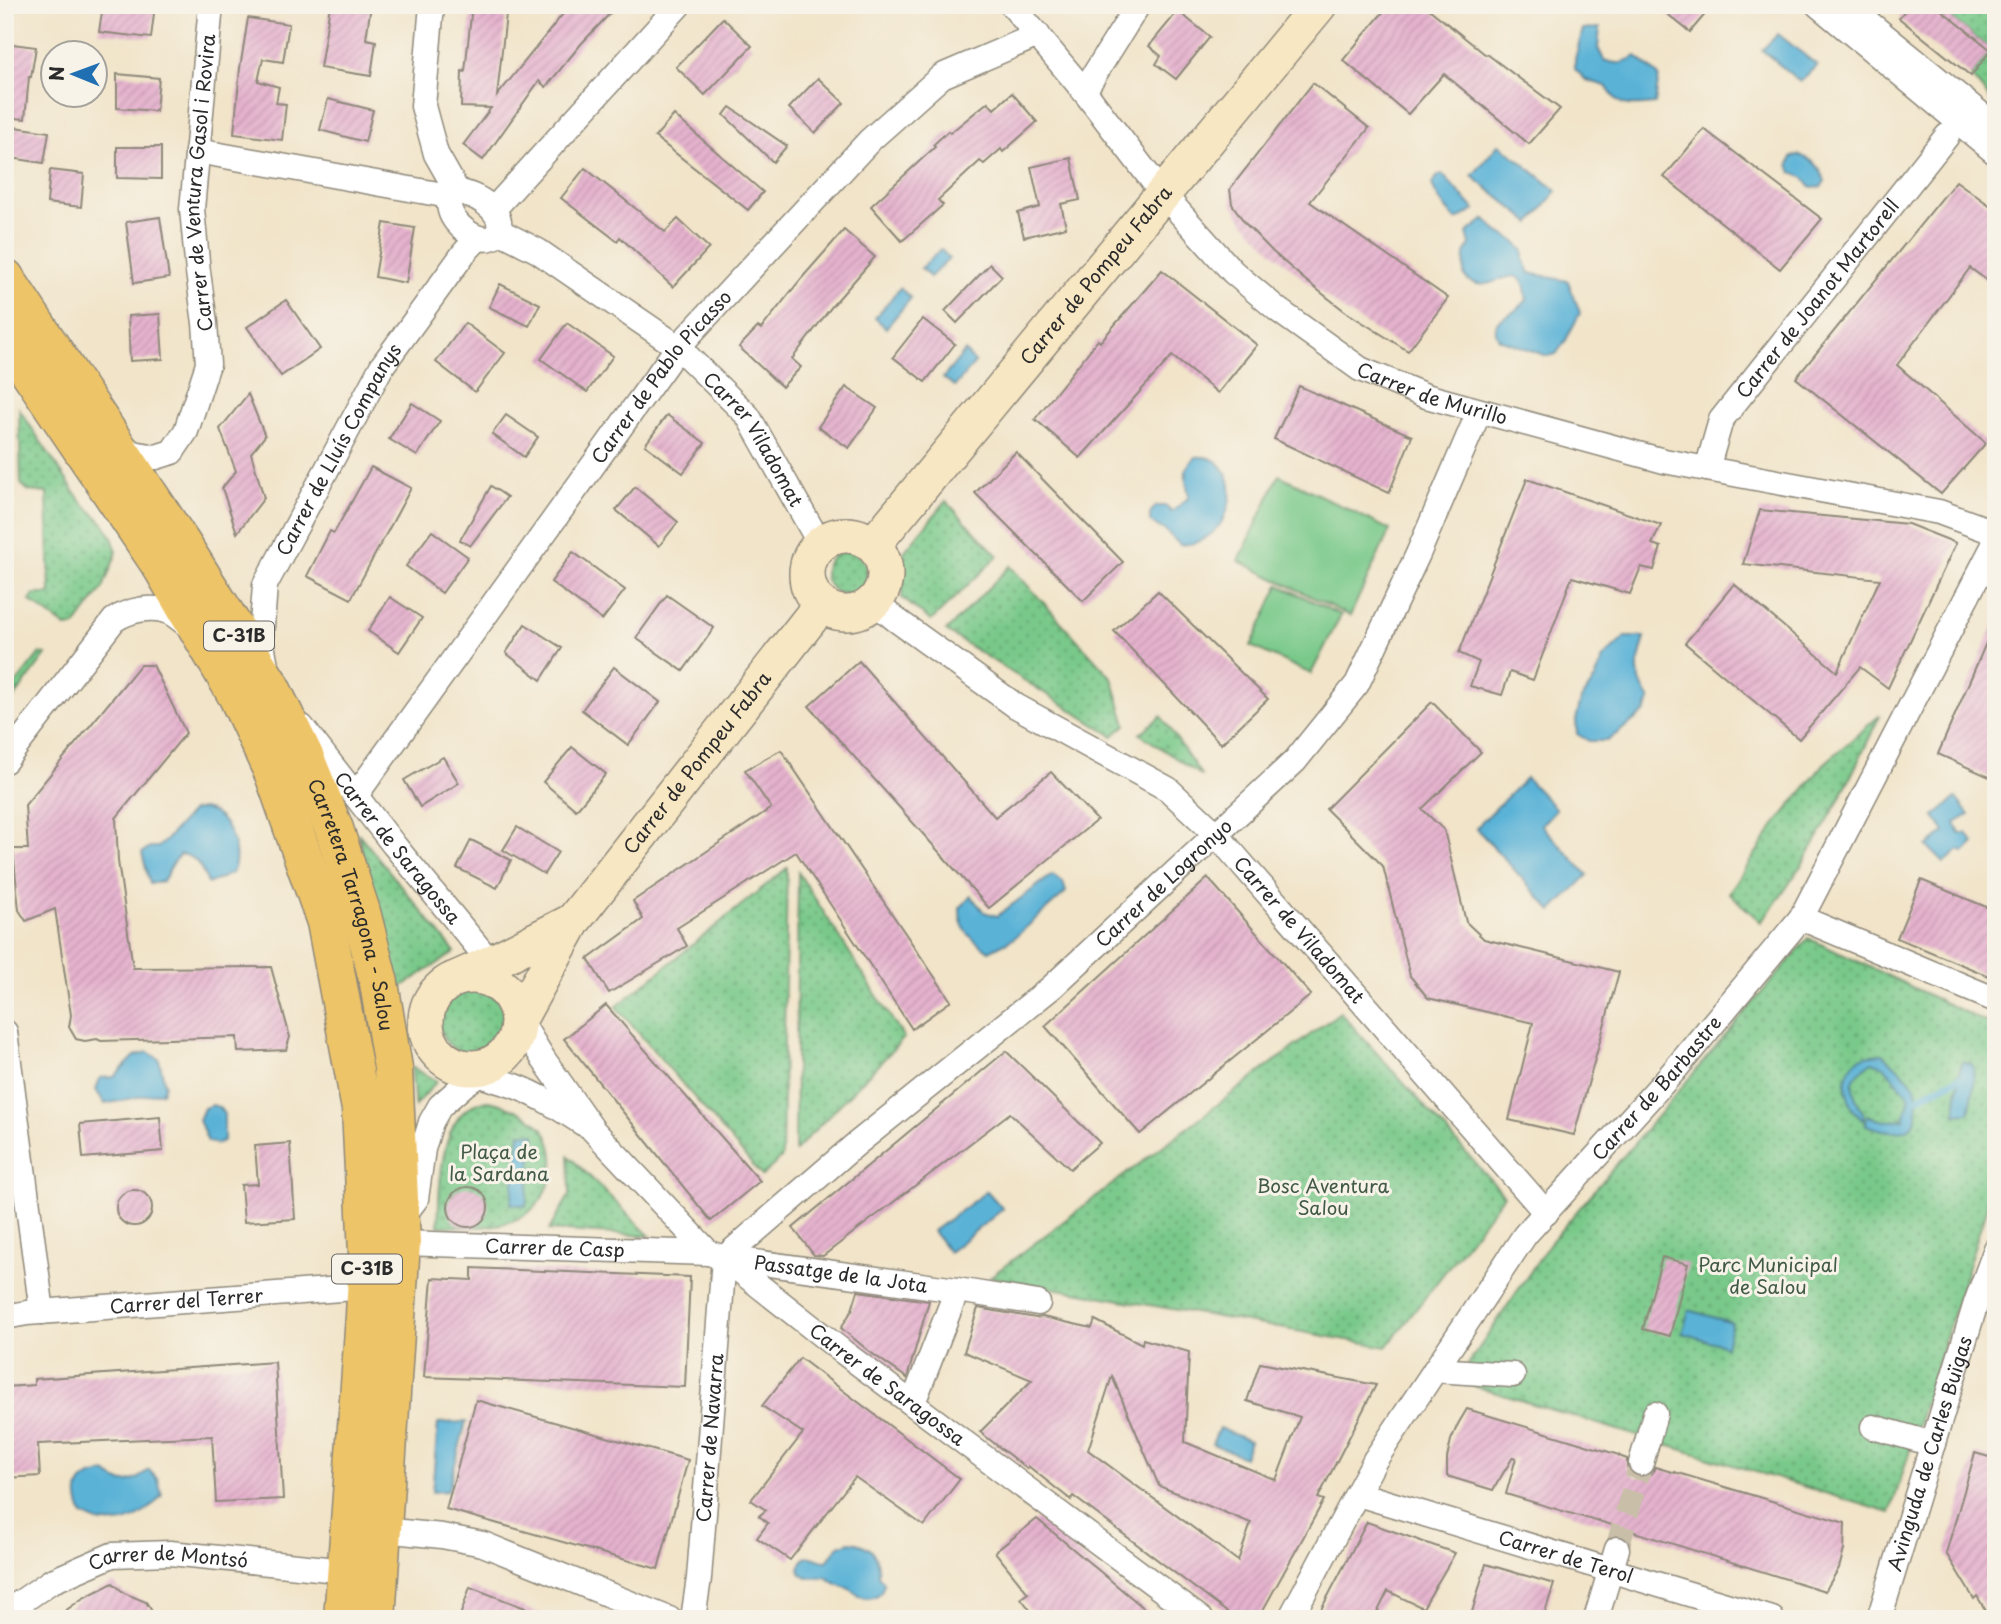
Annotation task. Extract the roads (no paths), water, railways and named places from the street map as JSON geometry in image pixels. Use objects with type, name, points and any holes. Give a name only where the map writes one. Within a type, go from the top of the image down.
[{"type":"main road","name":"Carretera Tarragona - Salou","points":[[5,278],[180,542],[275,695],[334,830],[357,900],[379,983],[393,1068],[401,1231],[376,1619]]},
{"type":"main road","name":"Carretera Tarragona - Salou","points":[[5,335],[163,567],[238,697],[274,774],[326,922],[361,1109],[368,1254],[343,1619]]},
{"type":"street","name":"Carrer de Ventura Gasol i Rovira","points":[[110,436],[133,453],[156,457],[173,452],[186,431],[208,363],[192,209],[211,5]]},
{"type":"street","points":[[197,151],[453,194],[471,194],[490,226],[465,230],[454,219],[448,207],[453,194],[436,153],[423,106],[432,5]]},
{"type":"street","name":"Carrer de Lluís Companys","points":[[275,695],[261,639],[265,585],[382,366],[464,253],[679,5]]},
{"type":"street","name":"Carrer de Murillo","points":[[1012,5],[1084,91],[1162,193],[1233,272],[1278,310],[1360,369],[1426,396],[1664,461],[1939,512],[1996,533]]},
{"type":"street","points":[[1084,91],[1138,5]]},
{"type":"street","name":"Carrer de Pompeu Fabra","points":[[873,545],[1319,5]]},
{"type":"street","points":[[1818,5],[1996,153]]},
{"type":"street","points":[[1847,5],[1983,116],[1996,136]]},
{"type":"street","name":"Carrer de Pablo Picasso","points":[[356,795],[678,347],[870,140],[942,76],[1038,35]]},
{"type":"street","name":"Carrer de Joanot Martorell","points":[[1707,469],[1721,419],[1947,136]]},
{"type":"street","name":"Carrer Viladomat","points":[[490,226],[538,251],[678,347],[748,416],[820,544]]},
{"type":"street","name":"Carrer de Logronyo","points":[[716,1256],[1052,987],[1295,761],[1357,684],[1418,554],[1479,412]]},
{"type":"street","points":[[847,534],[865,539],[873,545],[881,555],[885,567],[885,580],[874,602],[854,613],[842,614],[831,611],[813,597],[806,575],[812,552],[820,544],[828,538],[847,534]]},
{"type":"street","name":"Carrer de Barbastre","points":[[1290,1619],[1376,1460],[1525,1236],[1673,1072],[1801,918],[1996,541]]},
{"type":"street","name":"Carrer de Viladomat","points":[[874,602],[1016,706],[1168,789],[1216,835],[1546,1213]]},
{"type":"street","name":"Carrer de Pompeu Fabra","points":[[474,1067],[508,1053],[518,1031],[514,1006],[573,921],[821,605]]},
{"type":"street","points":[[5,761],[104,632],[120,616],[127,612],[148,609],[169,612],[203,638]]},
{"type":"street","name":"Carrer de Saragossa","points":[[275,695],[491,964],[544,1060],[593,1130],[716,1256],[1201,1619]]},
{"type":"street","points":[[1801,918],[1996,1000]]},
{"type":"street","name":"Carrer de Pompeu Fabra","points":[[387,1034],[449,983],[573,921]]},
{"type":"street","points":[[326,922],[343,970],[359,1002],[387,1034],[474,1067]]},
{"type":"street","points":[[474,1067],[440,1056],[431,1044],[426,1030],[430,1001],[449,983],[473,975],[500,984],[514,1006]]},
{"type":"street","points":[[5,1032],[42,1312]]},
{"type":"street","points":[[361,1109],[387,1034]]},
{"type":"street","points":[[401,1231],[416,1199],[431,1122],[440,1106],[465,1084],[474,1067]]},
{"type":"street","name":"Carrer de Saragossa","points":[[474,1067],[558,1108],[593,1130]]},
{"type":"street","name":"Carrer de Casp","points":[[401,1231],[716,1256]]},
{"type":"street","name":"Passatge de la Jota","points":[[716,1256],[1038,1303]]},
{"type":"street","name":"Carrer de Navarra","points":[[692,1619],[699,1578],[716,1256]]},
{"type":"street","name":"Avinguda de Carles Buïgas","points":[[1879,1619],[1976,1303],[1994,1262]]},
{"type":"street","name":"Carrer del Terrer","points":[[5,1317],[367,1287]]},
{"type":"street","name":"Passatge de la Jota","points":[[912,1403],[957,1290]]},
{"type":"street","points":[[1435,1370],[1513,1375]]},
{"type":"street","points":[[1641,1463],[1655,1414]]},
{"type":"street","points":[[1873,1427],[1933,1444]]},
{"type":"street","name":"Carrer de Terol","points":[[1358,1494],[1614,1559],[1773,1619]]},
{"type":"street","points":[[383,1530],[442,1536],[483,1544],[669,1619]]},
{"type":"street","name":"Carrer de Montsó","points":[[5,1613],[50,1581],[112,1555],[170,1553],[346,1571]]},
{"type":"street","points":[[1596,1619],[1614,1559]]},
{"type":"water","points":[[1600,28],[1598,48],[1604,60],[1621,63],[1636,56],[1659,76],[1655,104],[1632,106],[1621,103],[1606,86],[1586,80],[1575,69],[1583,29]]},
{"type":"water","points":[[1778,34],[1817,65],[1800,82],[1762,50]]},
{"type":"water","points":[[1499,144],[1557,191],[1531,223],[1472,176]]},
{"type":"water","points":[[1798,155],[1812,161],[1818,168],[1825,181],[1821,187],[1811,188],[1803,177],[1792,173],[1789,164],[1792,157]]},
{"type":"water","points":[[1442,174],[1475,210],[1456,220],[1439,199],[1432,184]]},
{"type":"water","points":[[1485,219],[1524,251],[1524,260],[1530,273],[1568,281],[1580,313],[1556,354],[1547,356],[1499,339],[1496,333],[1498,321],[1517,310],[1527,300],[1524,284],[1519,278],[1513,276],[1481,284],[1472,283],[1464,276],[1465,254],[1470,245],[1467,233]]},
{"type":"water","points":[[941,249],[949,259],[930,277],[921,268]]},
{"type":"water","points":[[900,288],[911,298],[886,328],[875,318]]},
{"type":"water","points":[[965,351],[975,363],[955,386],[943,378]]},
{"type":"water","points":[[1196,457],[1212,460],[1224,469],[1229,483],[1230,499],[1225,515],[1215,530],[1200,540],[1180,545],[1166,531],[1150,522],[1150,513],[1156,506],[1165,506],[1172,512],[1189,497],[1186,470]]},
{"type":"water","points":[[1625,637],[1645,637],[1638,670],[1641,684],[1650,700],[1645,712],[1607,741],[1589,741],[1577,734],[1576,720],[1581,700],[1595,679],[1603,658]]},
{"type":"water","points":[[1526,778],[1556,809],[1541,825],[1588,875],[1552,911],[1476,828]]},
{"type":"water","points":[[1956,798],[1969,815],[1955,823],[1960,834],[1967,833],[1974,843],[1964,853],[1959,850],[1944,863],[1927,846],[1945,832],[1934,816]]},
{"type":"water","points":[[203,809],[220,818],[230,832],[235,849],[235,866],[232,873],[208,884],[195,860],[180,854],[163,881],[150,884],[142,853],[150,847],[158,847],[192,811]]},
{"type":"water","points":[[1052,875],[1063,882],[1066,892],[1013,939],[989,951],[964,929],[960,908],[971,896],[984,912],[997,916]]},
{"type":"water","points":[[148,1052],[159,1059],[165,1085],[162,1092],[105,1104],[96,1090],[100,1078],[114,1077],[135,1056]]},
{"type":"water","points":[[1883,1054],[1915,1086],[1917,1114],[1909,1128],[1894,1131],[1866,1125],[1867,1115],[1885,1121],[1904,1119],[1910,1097],[1884,1066],[1872,1062],[1860,1071],[1854,1080],[1853,1091],[1864,1121],[1850,1103],[1846,1079],[1852,1065],[1862,1057]]},
{"type":"water","points":[[1963,1061],[1973,1065],[1974,1086],[1969,1113],[1955,1114],[1959,1078]]},
{"type":"water","points":[[212,1105],[219,1107],[224,1114],[224,1140],[217,1144],[208,1142],[199,1120],[204,1108]]},
{"type":"water","points":[[520,1133],[535,1134],[526,1206],[511,1204]]},
{"type":"water","points":[[987,1191],[1003,1209],[949,1252],[933,1231]]},
{"type":"water","points":[[1689,1310],[1732,1323],[1726,1346],[1682,1333]]},
{"type":"water","points":[[466,1422],[448,1491],[432,1492],[438,1423]]},
{"type":"water","points":[[1219,1428],[1250,1441],[1244,1457],[1212,1444]]},
{"type":"water","points":[[149,1470],[158,1480],[162,1495],[144,1513],[122,1523],[99,1522],[83,1515],[78,1492],[89,1477],[106,1473],[128,1482]]},
{"type":"water","points":[[850,1542],[868,1548],[875,1557],[878,1576],[884,1582],[882,1590],[874,1597],[858,1596],[827,1577],[807,1578],[801,1574],[799,1568],[805,1558],[827,1561],[839,1546]]},
{"type":"waterway","points":[[1917,1098],[1959,1078]]},
{"type":"tunnel","points":[[1617,1549],[1641,1463]]},
{"type":"park label","name":"Plaça de la Sardana","points":[[499,1163]]},
{"type":"park label","name":"Bosc Aventura Salou","points":[[1323,1197]]},
{"type":"park label","name":"Parc Municipal de Salou","points":[[1768,1276]]}]
